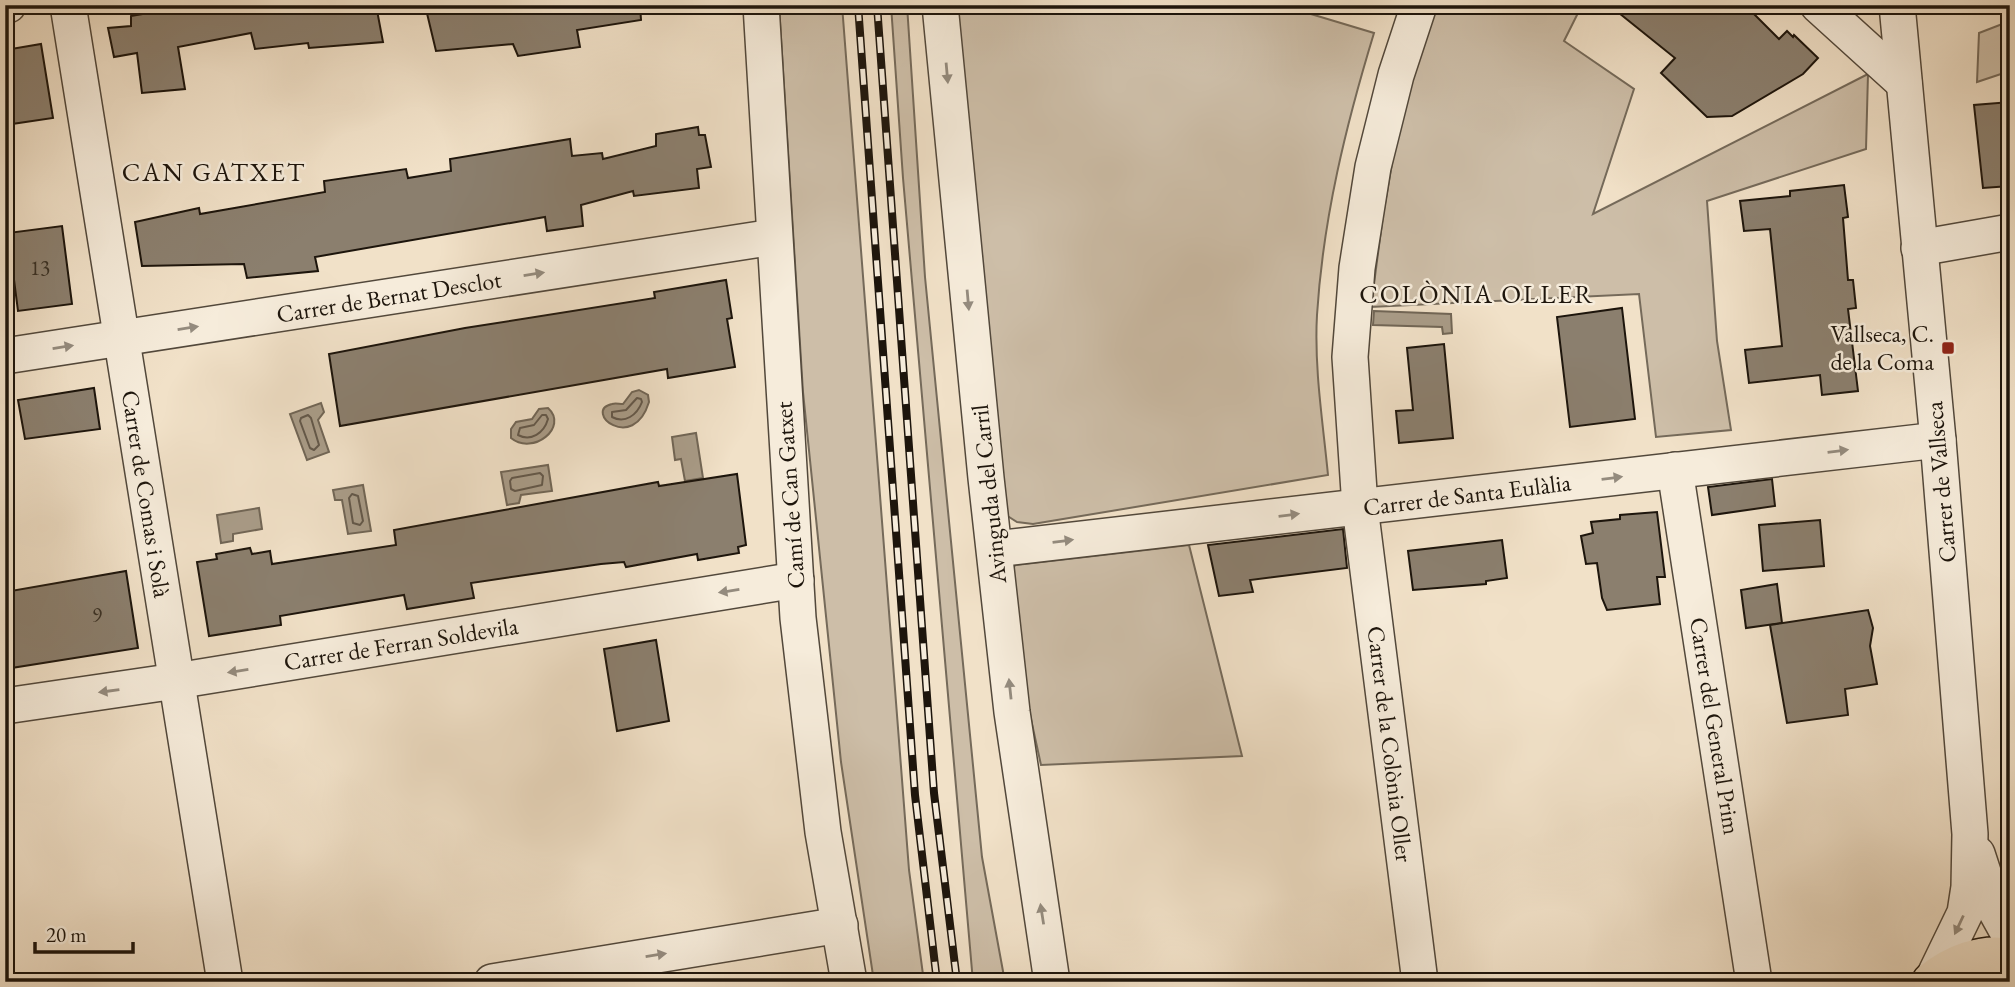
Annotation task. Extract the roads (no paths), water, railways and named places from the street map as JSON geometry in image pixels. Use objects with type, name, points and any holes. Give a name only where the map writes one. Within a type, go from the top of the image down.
[{"type":"main road","points":[[1932,981],[1964,961],[2001,956],[2010,958]]},
{"type":"street","name":"Carrer de Comas i Solà","points":[[68,5],[225,982]]},
{"type":"street","name":"Camí de Can Gatxet","points":[[761,5],[798,618],[822,819],[849,982]]},
{"type":"street","name":"Avinguda del Carril","points":[[940,5],[986,478],[1012,712],[1052,982]]},
{"type":"street","points":[[1818,5],[1904,83]]},
{"type":"street","name":"Carrer de Vallseca","points":[[1897,5],[1938,440],[1970,834]]},
{"type":"street","name":"Carrer de la Colònia Oller","points":[[1410,7],[1373,167],[1357,268],[1350,358],[1360,507],[1420,982]]},
{"type":"street","points":[[1919,248],[2010,232]]},
{"type":"street","name":"Carrer de Bernat Desclot","points":[[5,356],[774,237]]},
{"type":"street","name":"Carrer de Santa Eulàlia","points":[[995,549],[1938,440]]},
{"type":"street","name":"Carrer del General Prim","points":[[1675,470],[1754,982]]},
{"type":"street","name":"Carrer de Ferran Soldevila","points":[[5,706],[176,681],[796,580]]},
{"type":"street","points":[[1970,834],[1995,909],[2010,936]]},
{"type":"street","points":[[1932,981],[1965,913],[1969,887],[1970,834]]},
{"type":"street","points":[[492,982],[840,925]]},
{"type":"water","points":[[1374,311],[1451,314],[1452,333],[1443,334],[1442,327],[1373,325]]},
{"type":"water","points":[[639,390],[648,395],[649,402],[642,417],[632,425],[622,427],[606,420],[604,408],[623,404],[632,392]]},
{"type":"water","points":[[321,403],[324,412],[318,420],[329,452],[307,460],[290,414]]},
{"type":"water","points":[[548,408],[554,423],[546,437],[529,444],[511,438],[511,429],[516,422],[532,419],[539,409]]},
{"type":"water","points":[[696,433],[703,478],[685,481],[681,459],[675,460],[672,437]]},
{"type":"water","points":[[548,465],[552,491],[521,495],[519,503],[507,505],[501,472]]},
{"type":"water","points":[[363,485],[371,531],[348,534],[342,500],[335,500],[333,490]]},
{"type":"water","points":[[259,508],[262,529],[233,534],[233,541],[221,543],[217,515]]},
{"type":"railway","points":[[858,5],[915,795],[937,982]]},
{"type":"railway","points":[[877,5],[934,793],[957,982]]},
{"type":"place","name":"Vallseca, C. de la Coma","points":[[1948,348]]},
{"type":"district","name":"CAN GATXET","points":[[214,172]]},
{"type":"district","name":"COLÒNIA OLLER","points":[[1477,294]]}]
